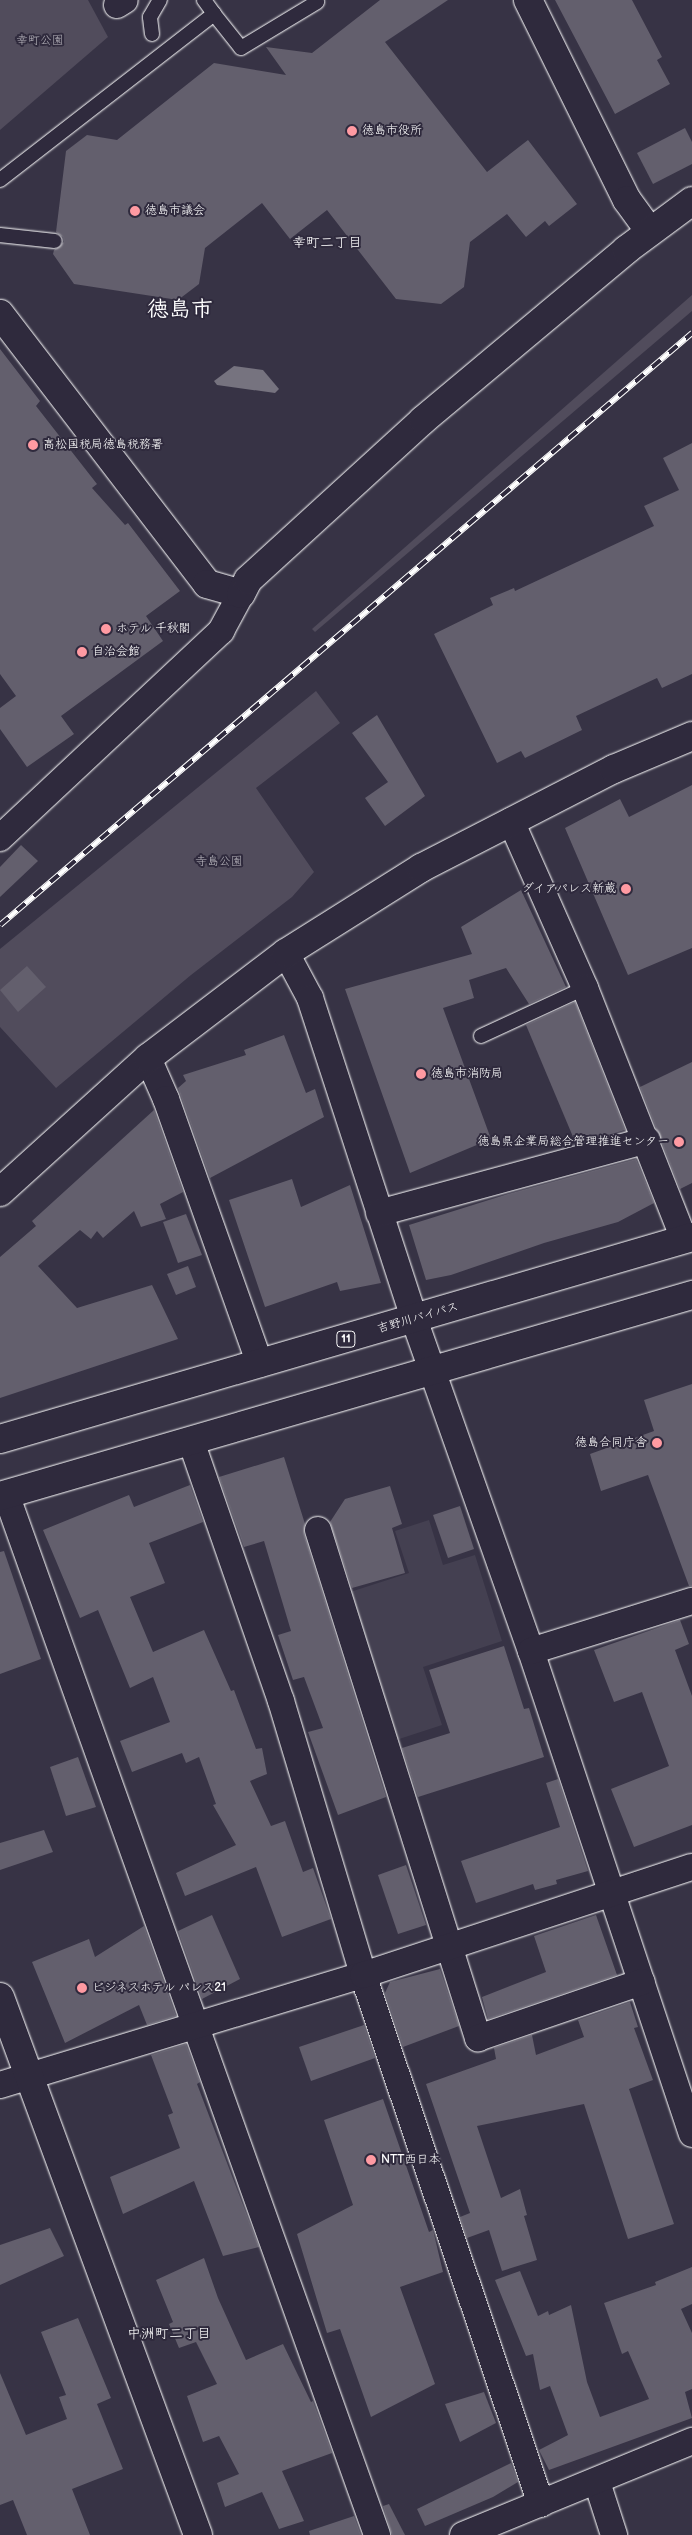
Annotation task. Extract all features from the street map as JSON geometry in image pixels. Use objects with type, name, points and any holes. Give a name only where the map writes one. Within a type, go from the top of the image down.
[{"type":"main road","points":[[528,0],[626,200],[650,232]]},
{"type":"main road","points":[[0,314],[207,584],[241,594],[248,580],[423,420],[650,232],[692,201]]},
{"type":"main road","points":[[0,1192],[148,1058],[286,953],[421,868],[510,820],[614,769],[692,736]]},
{"type":"main road","name":"吉野川バイパス","points":[[0,1440],[688,1238]]},
{"type":"main road","points":[[3,1495],[692,1295]]},
{"type":"main road","points":[[0,1997],[198,2535]]},
{"type":"street","points":[[0,838],[221,632],[241,594]]},
{"type":"street","points":[[510,820],[585,988],[688,1238]]},
{"type":"street","points":[[286,953],[310,998],[414,1319],[531,1651],[692,2134]]},
{"type":"street","points":[[148,1058],[166,1100],[260,1364]]},
{"type":"street","points":[[379,1213],[647,1140]]},
{"type":"street","points":[[191,1441],[281,1701],[364,1975],[541,2504]]},
{"type":"street","points":[[3,1495],[197,2025],[378,2535]]},
{"type":"street","points":[[318,1530],[478,2038],[642,1982]]},
{"type":"street","points":[[531,1651],[692,1600]]},
{"type":"street","points":[[0,2085],[364,1975],[692,1867]]},
{"type":"street","points":[[463,2535],[597,2482],[692,2441]]},
{"type":"street","points":[[597,2482],[614,2535]]},
{"type":"lane","points":[[152,34],[150,17],[160,0]]},
{"type":"lane","points":[[204,0],[241,48],[317,2]]},
{"type":"lane","points":[[0,180],[214,14]]},
{"type":"lane","points":[[0,235],[55,242]]},
{"type":"lane","points":[[481,1036],[585,988]]},
{"type":"shaded area","points":[[234,366],[263,370],[279,389],[275,393],[217,385],[214,381]]},
{"type":"shaded area","points":[[429,1520],[443,1565],[475,1555],[502,1641],[423,1667],[442,1725],[390,1742],[344,1594],[409,1573],[395,1531]]},
{"type":"green space","name":"幸町公園","points":[[0,0],[88,0],[108,37],[0,130]]},
{"type":"green space","points":[[692,295],[692,311],[315,632],[312,629]]},
{"type":"green space","name":"寺島公園","points":[[316,691],[340,723],[256,788],[314,872],[292,897],[191,975],[56,1088],[0,1027],[0,949]]},
{"type":"building","points":[[380,0],[448,0],[385,42],[487,172],[528,140],[577,204],[549,226],[545,221],[526,237],[507,214],[470,242],[464,287],[441,304],[396,299],[327,210],[290,239],[262,203],[205,248],[199,284],[178,300],[74,284],[53,254],[54,250],[64,242],[63,237],[56,232],[66,151],[87,135],[117,140],[214,63],[286,75],[266,47],[312,53]]},
{"type":"building","points":[[555,0],[632,0],[662,57],[657,60],[670,84],[615,114]]},
{"type":"building","points":[[685,128],[692,142],[692,164],[653,184],[637,153]]},
{"type":"building","points":[[0,349],[40,401],[36,406],[97,484],[92,488],[125,525],[128,523],[180,591],[146,616],[163,641],[61,716],[74,734],[27,767],[0,729],[0,708],[16,696],[0,674]]},
{"type":"building","points":[[692,443],[692,674],[662,688],[657,678],[576,716],[582,730],[525,758],[521,751],[497,763],[434,634],[493,605],[490,598],[514,588],[515,591],[654,526],[644,506],[679,490],[663,458]]},
{"type":"building","points":[[377,715],[425,796],[385,826],[365,798],[388,782],[352,733]]},
{"type":"building","name":"ダイアパレス新蔵","points":[[692,785],[692,948],[628,975],[565,828],[620,799],[629,817]]},
{"type":"building","points":[[21,845],[38,861],[0,897],[0,867]]},
{"type":"building","name":"徳島市消防局","points":[[521,890],[566,987],[529,1004],[506,968],[469,980],[474,998],[443,1008],[491,1139],[410,1173],[345,989],[472,954],[461,927]]},
{"type":"building","points":[[27,966],[46,987],[18,1012],[0,990]]},
{"type":"building","points":[[575,1002],[625,1130],[576,1144],[526,1025]]},
{"type":"building","points":[[284,1035],[306,1093],[315,1089],[324,1117],[210,1178],[178,1088],[186,1081],[183,1075],[246,1055],[244,1050]]},
{"type":"building","name":"徳島県企業局総合管理推進センター","points":[[692,1062],[692,1183],[680,1189],[640,1087]]},
{"type":"building","points":[[154,1110],[183,1192],[160,1204],[166,1219],[141,1227],[134,1211],[103,1238],[97,1231],[91,1239],[80,1230],[38,1266],[77,1308],[152,1285],[178,1339],[0,1398],[0,1257],[36,1226],[32,1221]]},
{"type":"building","points":[[636,1159],[654,1203],[618,1222],[544,1243],[451,1275],[426,1280],[409,1225],[508,1194]]},
{"type":"building","points":[[292,1179],[301,1207],[350,1185],[381,1283],[340,1291],[337,1282],[265,1307],[229,1200]]},
{"type":"building","points":[[186,1214],[202,1255],[178,1263],[163,1222]]},
{"type":"building","points":[[188,1266],[196,1287],[176,1295],[167,1274]]},
{"type":"building","name":"徳島合同庁舎","points":[[692,1384],[692,1586],[689,1586],[648,1475],[601,1491],[590,1454],[654,1431],[644,1400]]},
{"type":"building","points":[[284,1457],[305,1524],[304,1534],[386,1797],[338,1815],[308,1732],[323,1728],[304,1677],[293,1680],[278,1635],[291,1631],[264,1541],[244,1547],[219,1477]]},
{"type":"building","points":[[190,1485],[203,1522],[149,1543],[165,1583],[130,1597],[153,1652],[204,1630],[231,1691],[234,1690],[256,1749],[262,1748],[267,1774],[250,1781],[271,1826],[285,1821],[303,1872],[313,1868],[331,1919],[282,1937],[256,1867],[185,1896],[176,1873],[236,1845],[213,1805],[216,1804],[199,1757],[186,1763],[182,1753],[132,1772],[120,1741],[170,1722],[153,1677],[130,1688],[98,1610],[80,1618],[43,1530],[129,1495],[134,1507]]},
{"type":"building","points":[[390,1486],[402,1524],[392,1528],[405,1573],[352,1588],[330,1522],[345,1499]]},
{"type":"building","points":[[460,1506],[474,1549],[448,1558],[433,1515]]},
{"type":"building","points":[[4,1551],[41,1659],[0,1674],[0,1552]]},
{"type":"building","points":[[680,1620],[689,1644],[675,1650],[692,1696],[692,1825],[634,1847],[611,1789],[669,1766],[642,1692],[614,1702],[594,1650]]},
{"type":"building","points":[[504,1646],[524,1709],[529,1708],[544,1757],[418,1797],[402,1748],[450,1733],[429,1670]]},
{"type":"building","points":[[78,1757],[96,1807],[66,1816],[50,1767]]},
{"type":"building","points":[[558,1779],[588,1871],[556,1880],[557,1884],[535,1890],[533,1884],[476,1903],[461,1861],[560,1827],[546,1783]]},
{"type":"building","points":[[44,1830],[53,1852],[0,1870],[0,1843]]},
{"type":"building","points":[[406,1865],[426,1925],[398,1934],[378,1875]]},
{"type":"building","points":[[212,1915],[240,1979],[202,1999],[178,1931]]},
{"type":"building","points":[[596,1915],[617,1975],[488,2019],[482,1997],[546,1972],[534,1936]]},
{"type":"building","name":"ビジネスホテル パレス21","points":[[144,1926],[176,2016],[147,2025],[139,2005],[65,2043],[32,1962],[89,1939],[95,1957]]},
{"type":"building","points":[[440,1969],[459,2026],[403,2047],[385,1993],[390,1982]]},
{"type":"building","points":[[630,2002],[638,2027],[634,2028],[653,2080],[629,2089],[674,2224],[628,2239],[584,2104],[477,2126],[501,2198],[520,2189],[527,2215],[524,2216],[537,2260],[502,2271],[489,2230],[467,2238],[460,2217],[470,2213],[426,2084],[496,2059],[494,2048],[532,2035],[536,2055],[584,2037],[578,2020]]},
{"type":"building","points":[[364,2025],[375,2058],[311,2081],[299,2047]]},
{"type":"building","points":[[186,2044],[200,2082],[197,2084],[259,2247],[223,2256],[194,2181],[123,2214],[110,2177],[180,2148],[168,2115],[173,2113],[151,2055]]},
{"type":"building","points":[[383,2099],[429,2232],[433,2230],[443,2272],[400,2287],[435,2384],[371,2417],[340,2329],[327,2333],[297,2234],[353,2205],[324,2120]]},
{"type":"building","points":[[50,2228],[64,2256],[0,2285],[0,2245]]},
{"type":"building","points":[[204,2258],[218,2298],[246,2360],[283,2344],[311,2402],[313,2401],[332,2453],[282,2471],[304,2521],[279,2529],[262,2492],[225,2507],[217,2483],[239,2474],[219,2436],[203,2442],[187,2396],[217,2384],[196,2342],[179,2348],[169,2324],[173,2322],[156,2280]]},
{"type":"building","points":[[692,2267],[692,2304],[681,2309],[692,2333],[692,2389],[685,2392],[692,2418],[549,2470],[539,2450],[568,2435],[550,2386],[540,2390],[533,2354],[526,2356],[495,2280],[520,2271],[538,2316],[548,2311],[549,2315],[571,2305],[587,2382],[600,2417],[649,2399],[628,2351],[622,2354],[604,2303],[656,2285],[655,2282]]},
{"type":"building","points":[[78,2318],[111,2398],[97,2404],[123,2469],[72,2489],[90,2535],[27,2535],[13,2500],[0,2505],[0,2373],[26,2435],[67,2419],[59,2397],[66,2395],[41,2332]]},
{"type":"building","points":[[484,2392],[496,2423],[460,2442],[445,2404]]},
{"type":"building","points":[[511,2463],[518,2482],[493,2497],[425,2526],[417,2509]]},
{"type":"building","points":[[389,2504],[405,2535],[392,2535],[383,2506]]},
{"type":"building","points":[[354,2516],[361,2535],[310,2535],[309,2531]]},
{"type":"railway","points":[[0,925],[692,333]]},
{"type":"place","name":"徳島市役所","points":[[352,131]]},
{"type":"place","name":"徳島市議会","points":[[135,211]]},
{"type":"place","name":"高松国税局徳島税務署","points":[[33,445]]},
{"type":"place","name":"ホテル 千秋閣","points":[[106,629]]},
{"type":"place","name":"自治会館","points":[[82,652]]},
{"type":"place","name":"ダイアパレス新蔵","points":[[626,889]]},
{"type":"place","name":"徳島市消防局","points":[[421,1074]]},
{"type":"place","name":"徳島県企業局総合管理推進センター","points":[[679,1142]]},
{"type":"place","name":"徳島合同庁舎","points":[[657,1443]]},
{"type":"place","name":"ビジネスホテル パレス21","points":[[82,1988]]},
{"type":"place","name":"NTT西日本","points":[[371,2160]]},
{"type":"district","name":"幸町二丁目","points":[[327,243]]},
{"type":"district","name":"徳島市","points":[[180,310]]},
{"type":"district","name":"中洲町二丁目","points":[[169,2334]]}]
